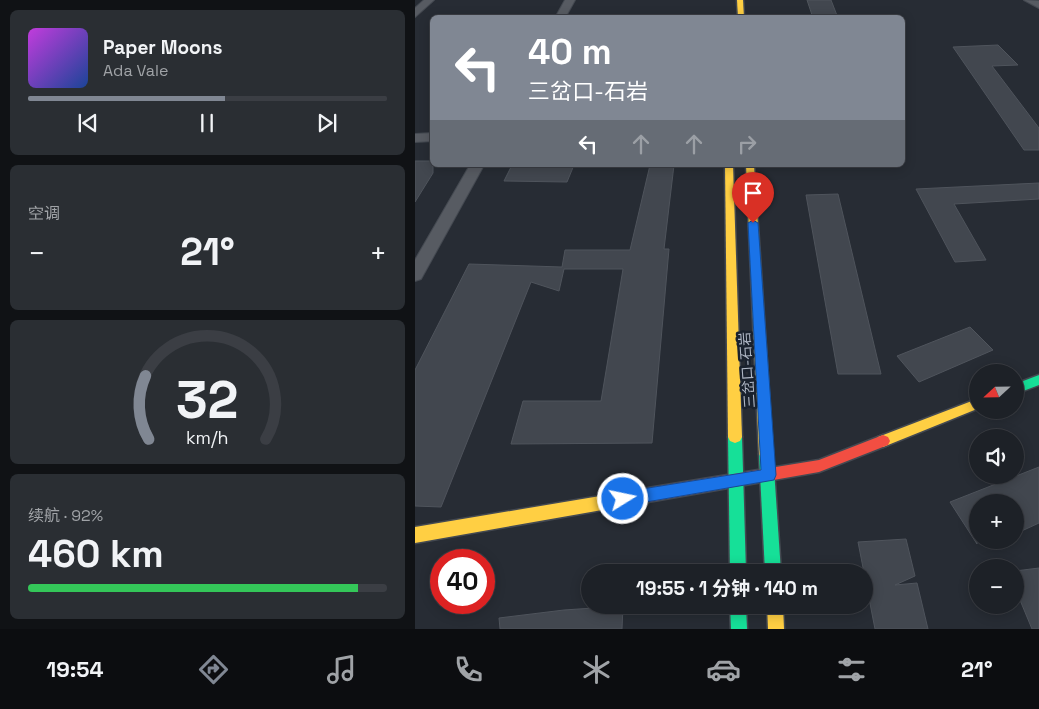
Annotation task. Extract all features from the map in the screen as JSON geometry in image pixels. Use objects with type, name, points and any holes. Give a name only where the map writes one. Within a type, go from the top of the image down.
[{"type":"main road","points":[[740,0],[741,15]]},
{"type":"main road","name":"三岔口-石岩","points":[[729,167],[738,564]]},
{"type":"main road","name":"三岔口-石岩","points":[[750,167],[773,564]]},
{"type":"main road","points":[[1024,386],[1039,380]]},
{"type":"main road","points":[[415,535],[819,466],[969,407]]},
{"type":"main road","points":[[738,614],[739,629]]},
{"type":"main road","points":[[775,614],[776,629]]},
{"type":"street","points":[[415,14],[429,0]]},
{"type":"street","points":[[562,15],[570,0]]},
{"type":"street","points":[[1029,0],[1039,5]]},
{"type":"street","points":[[415,138],[430,137]]},
{"type":"street","points":[[415,275],[476,167]]},
{"type":"building","points":[[807,0],[831,0],[837,15],[812,15]]},
{"type":"building","points":[[998,45],[1018,65],[992,66],[1039,128],[1039,150],[1024,150],[953,47]]},
{"type":"building","points":[[415,161],[430,161],[433,173],[415,202]]},
{"type":"building","points":[[511,167],[573,167],[567,182],[504,181]]},
{"type":"building","points":[[650,167],[674,167],[664,249],[669,249],[652,443],[511,444],[523,401],[601,401],[623,269],[564,269],[559,291],[531,282],[441,507],[415,506],[415,370],[469,264],[562,267],[565,250],[630,250]]},
{"type":"building","points":[[1039,183],[1039,199],[954,204],[986,260],[955,262],[916,189]]},
{"type":"building","points":[[838,194],[881,374],[838,374],[806,195]]},
{"type":"building","points":[[970,327],[993,350],[919,382],[897,356]]},
{"type":"building","points":[[1039,467],[1039,523],[1024,530],[1024,494],[970,494],[996,484],[1024,484],[1024,473]]},
{"type":"building","points":[[969,495],[969,532],[950,502]]},
{"type":"building","points":[[906,539],[915,576],[895,585],[917,583],[928,629],[875,629],[872,614],[873,564],[862,564],[858,542]]},
{"type":"building","points":[[1039,568],[1039,629],[1032,629],[1024,610],[1024,570]]},
{"type":"building","points":[[581,609],[581,614],[623,614],[622,629],[500,629],[499,618]]},
{"type":"traffic: fast","points":[[1024,386],[1039,380]]},
{"type":"traffic: fast","points":[[735,437],[738,564]]},
{"type":"traffic: fast","points":[[766,454],[773,564]]},
{"type":"traffic: fast","points":[[738,614],[739,629]]},
{"type":"traffic: slow","points":[[740,0],[741,15]]},
{"type":"traffic: slow","points":[[729,167],[735,437]]},
{"type":"traffic: slow","points":[[750,167],[766,454]]},
{"type":"traffic: slow","points":[[883,441],[969,407]]},
{"type":"traffic: slow","points":[[415,535],[642,496]]},
{"type":"traffic: slow","points":[[775,614],[776,629]]},
{"type":"traffic: jam","points":[[642,496],[819,466],[883,441]]},
{"type":"route","points":[[623,499],[769,475],[753,223]]}]
